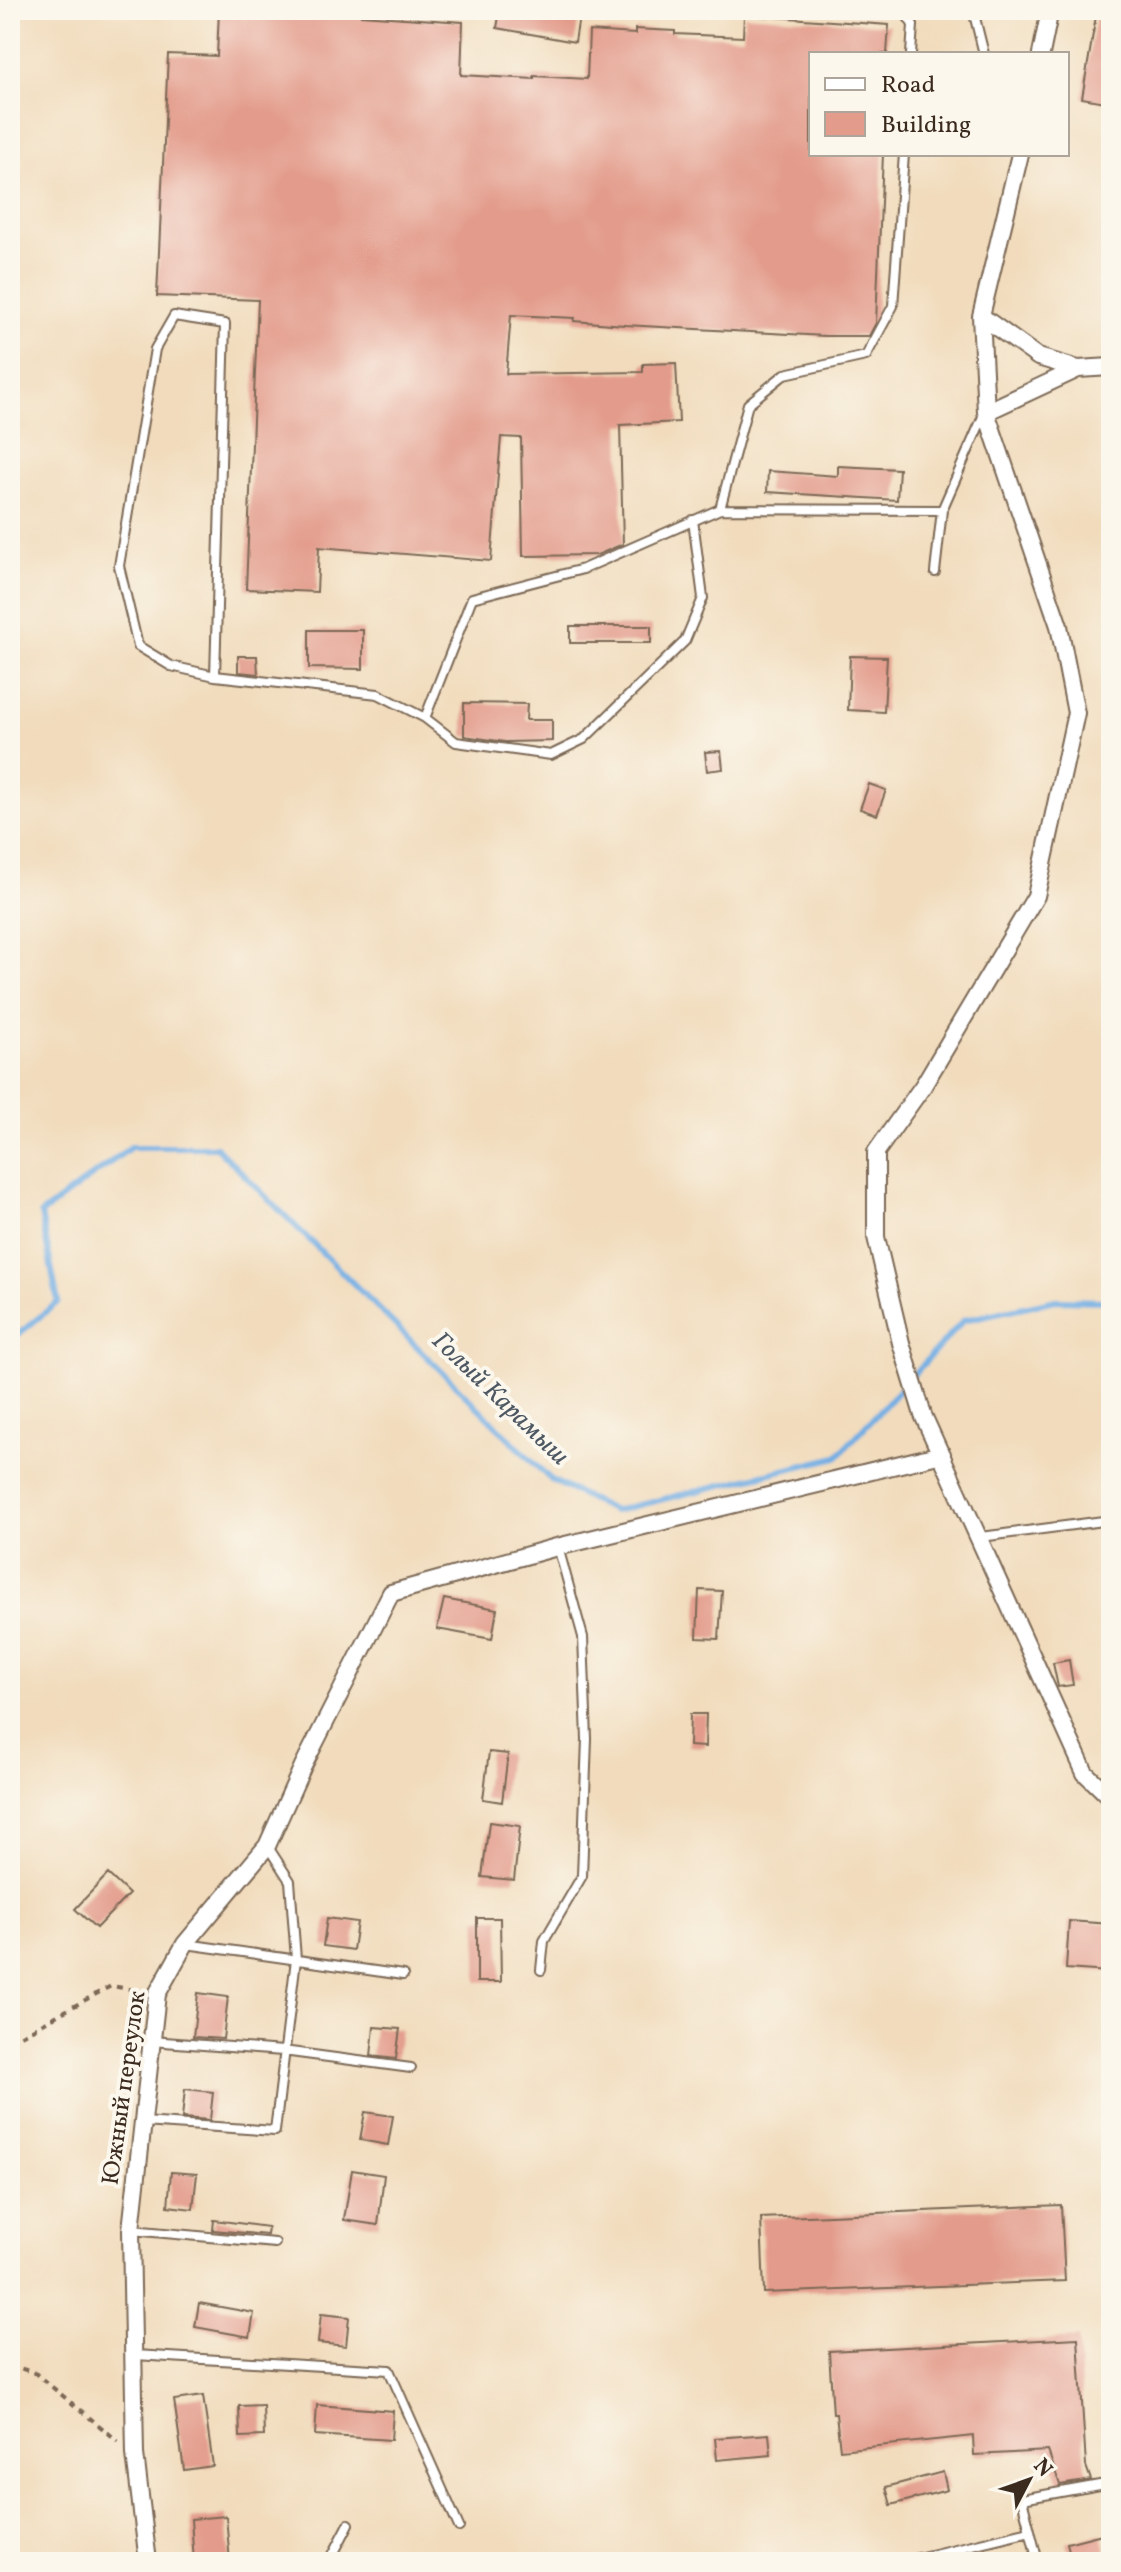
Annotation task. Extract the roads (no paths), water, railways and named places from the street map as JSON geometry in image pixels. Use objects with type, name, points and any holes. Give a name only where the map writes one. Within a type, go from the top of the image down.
[{"type":"street","points":[[1041,52],[1050,10]]},
{"type":"street","points":[[1020,156],[981,316],[986,412],[1059,626],[1076,713],[1036,896],[923,1086],[876,1152],[876,1237],[901,1343],[923,1415],[981,1537],[1085,1773],[1111,1798]]},
{"type":"street","points":[[981,316],[1038,357],[1078,369],[1111,367]]},
{"type":"street","points":[[986,412],[1078,369]]},
{"type":"street","name":"Южный переулок","points":[[148,2562],[135,2454],[131,2230],[157,1994],[185,1944],[267,1846],[303,1766],[391,1593],[557,1547],[942,1454]]},
{"type":"lane","points":[[903,10],[913,25],[911,52]]},
{"type":"lane","points":[[973,10],[984,52]]},
{"type":"lane","points":[[720,509],[748,404],[785,374],[866,356],[893,306],[904,156]]},
{"type":"lane","points":[[1010,156],[1015,175]]},
{"type":"lane","points":[[215,676],[225,324],[174,316],[155,349],[119,566],[138,646],[171,666],[215,676],[378,694],[425,718],[456,742],[551,755],[584,739],[685,641],[703,598],[693,520]]},
{"type":"lane","points":[[935,572],[942,510],[986,412]]},
{"type":"lane","points":[[425,718],[472,598],[583,569],[720,509],[942,510]]},
{"type":"lane","points":[[981,1537],[1111,1520]]},
{"type":"lane","points":[[541,1970],[544,1941],[582,1876],[587,1739],[583,1637],[557,1547]]},
{"type":"lane","points":[[143,2122],[275,2131],[296,1959],[290,1881],[267,1846]]},
{"type":"lane","points":[[185,1944],[403,1975]]},
{"type":"lane","points":[[150,2041],[283,2051],[411,2068]]},
{"type":"lane","points":[[131,2230],[275,2243]]},
{"type":"lane","points":[[135,2355],[389,2370],[459,2527]]},
{"type":"lane","points":[[1038,2562],[1022,2499],[1111,2483]]},
{"type":"lane","points":[[329,2562],[349,2524]]},
{"type":"lane","points":[[901,2562],[1030,2531]]},
{"type":"waterway","name":"Голый Карамыш","points":[[10,1341],[58,1302],[41,1214],[131,1147],[216,1147],[551,1480],[614,1511],[837,1457],[964,1320],[1056,1300],[1111,1301]]}]
